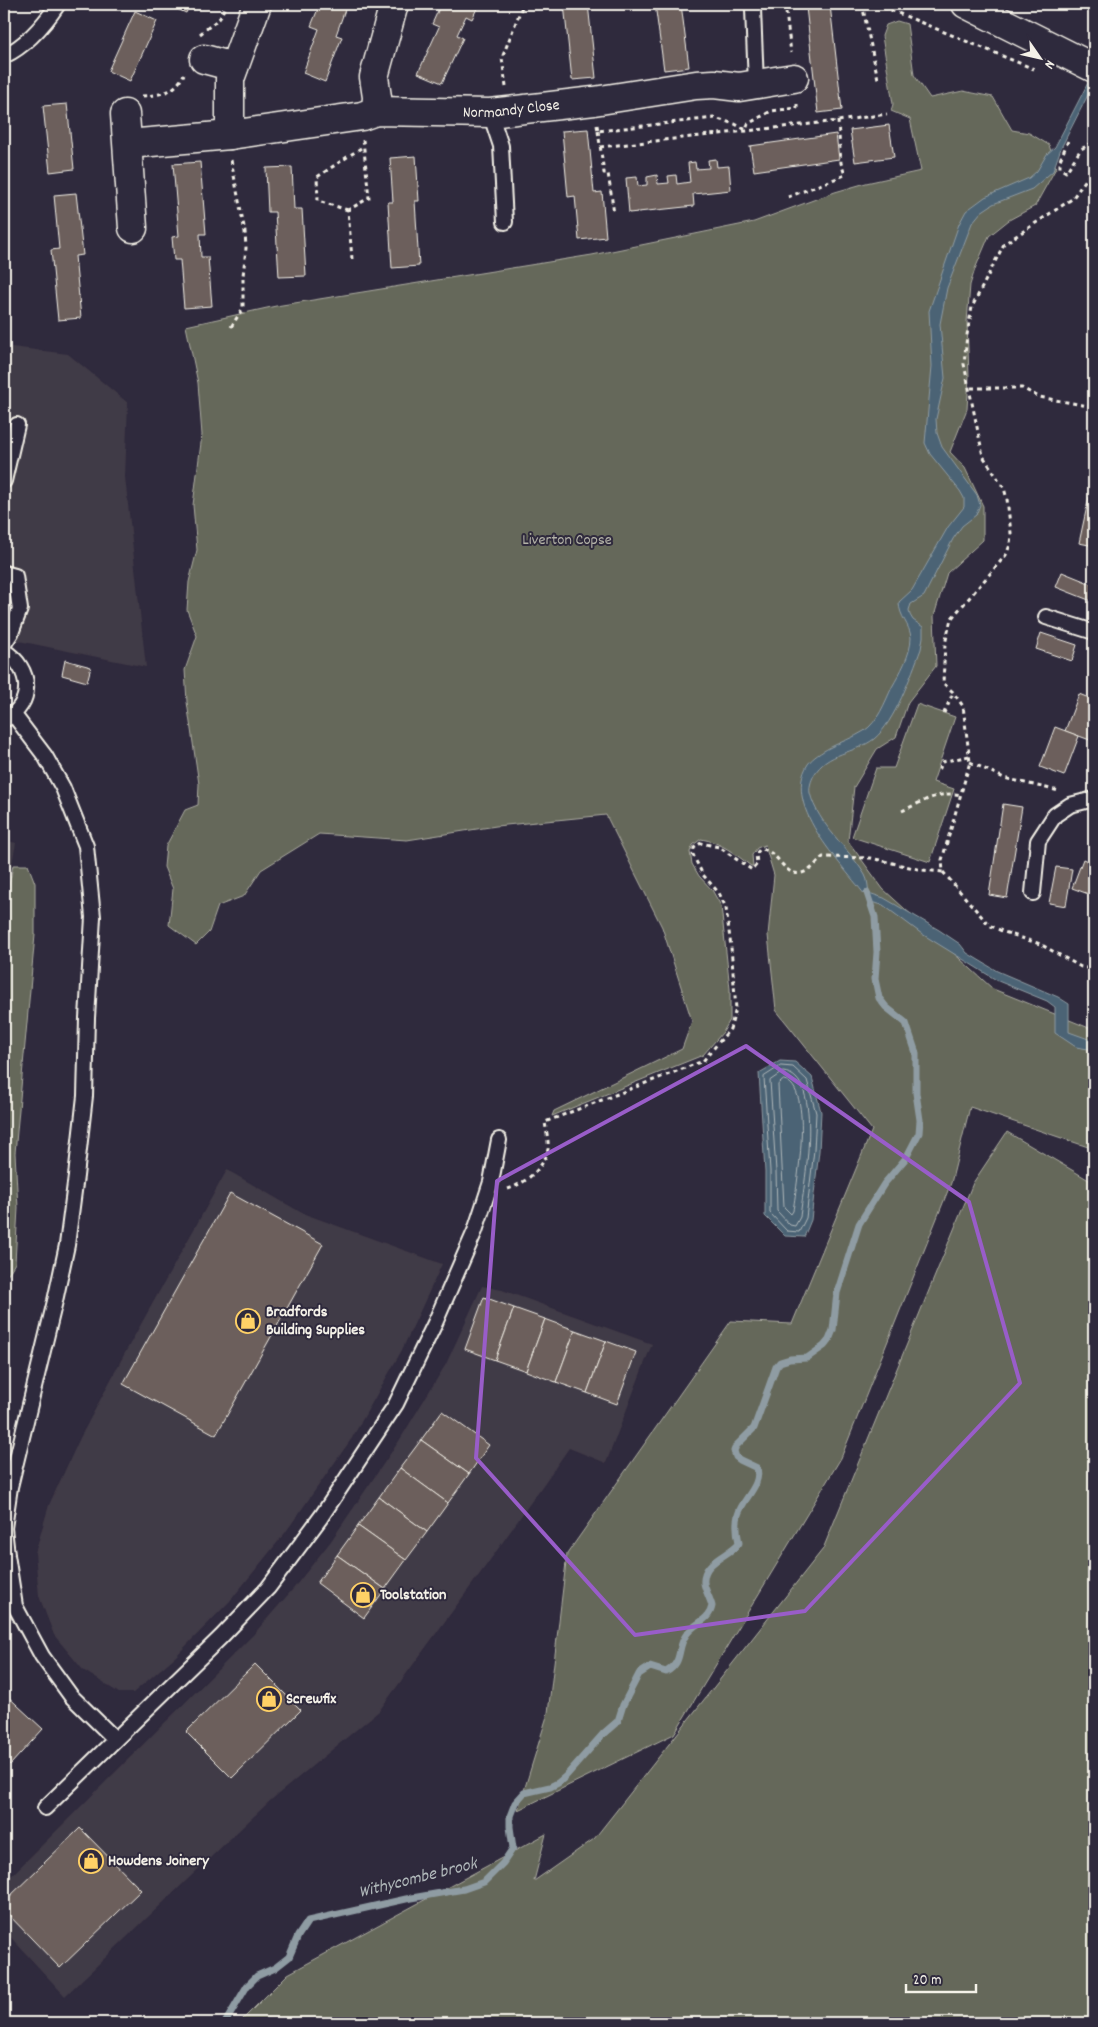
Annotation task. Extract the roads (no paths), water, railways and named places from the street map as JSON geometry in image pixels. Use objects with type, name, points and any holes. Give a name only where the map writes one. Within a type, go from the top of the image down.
[{"type":"street","points":[[228,135],[230,79],[257,4]]},
{"type":"street","points":[[369,114],[377,97],[374,77],[394,4]]},
{"type":"street","points":[[966,4],[1094,68]]},
{"type":"street","points":[[204,59],[234,67]]},
{"type":"street","name":"Normandy Close","points":[[128,144],[228,135],[369,114],[499,112],[594,101],[696,85],[714,84],[739,87],[794,78]]},
{"type":"street","points":[[126,114],[133,228]]},
{"type":"lane","points":[[4,56],[16,50],[45,24],[58,4]]},
{"type":"lane","points":[[753,9],[756,84]]},
{"type":"lane","points":[[499,112],[505,222]]},
{"type":"lane","points":[[4,481],[17,425]]},
{"type":"lane","points":[[4,573],[15,576],[20,609],[11,633],[4,644]]},
{"type":"lane","points":[[1046,616],[1094,632]]},
{"type":"lane","points":[[4,651],[14,658],[24,671],[27,686],[23,702],[9,718],[45,756],[63,788],[86,846],[93,917],[85,1096],[66,1245],[57,1291],[10,1487],[4,1528],[16,1606],[42,1656],[71,1696],[115,1739]]},
{"type":"lane","points":[[1032,893],[1038,841],[1055,815],[1070,804],[1094,799]]},
{"type":"lane","points":[[45,1808],[193,1665],[268,1588],[321,1516],[396,1404],[435,1323],[475,1232],[490,1182],[499,1140]]},
{"type":"water","points":[[1094,71],[1094,83],[1061,148],[1053,171],[1032,189],[993,204],[981,212],[972,223],[947,288],[940,324],[945,378],[936,419],[937,433],[942,447],[977,495],[980,505],[976,515],[962,526],[953,539],[924,596],[911,604],[910,615],[913,620],[923,627],[921,649],[902,697],[889,721],[874,739],[858,748],[833,757],[819,767],[812,780],[810,793],[820,816],[865,875],[869,893],[884,898],[939,930],[960,944],[967,953],[997,971],[1058,997],[1069,1004],[1069,1032],[1094,1041],[1094,1050],[1076,1047],[1055,1033],[1055,1007],[1047,1001],[998,981],[922,934],[883,905],[870,902],[833,855],[809,818],[803,799],[802,781],[808,764],[812,759],[829,748],[864,731],[881,711],[911,644],[909,629],[899,607],[899,602],[912,590],[948,527],[964,507],[964,498],[960,491],[930,454],[925,443],[932,366],[929,311],[959,224],[966,211],[985,197],[1029,178],[1037,171],[1047,154],[1055,147]]},
{"type":"water","points":[[780,1061],[795,1062],[812,1077],[821,1112],[819,1151],[811,1220],[804,1237],[785,1236],[765,1216],[765,1172],[759,1073]]},
{"type":"waterway","name":"Withycombe brook","points":[[225,2023],[247,1986],[257,1976],[275,1968],[289,1957],[298,1936],[308,1921],[406,1899],[464,1889],[484,1882],[503,1863],[513,1848],[510,1816],[515,1803],[524,1793],[550,1787],[565,1777],[603,1734],[618,1721],[623,1705],[639,1674],[650,1667],[666,1672],[672,1668],[678,1660],[681,1645],[686,1635],[708,1615],[712,1606],[704,1583],[707,1569],[739,1543],[738,1515],[743,1503],[754,1487],[758,1475],[757,1468],[736,1457],[734,1451],[736,1446],[754,1428],[776,1367],[780,1362],[790,1359],[807,1358],[829,1340],[833,1330],[837,1293],[859,1224],[884,1184],[906,1158],[919,1133],[916,1053],[906,1023],[886,1007],[879,998],[875,979],[877,952],[875,917],[867,893]]},
{"type":"place","name":"Bradfords Building Supplies","points":[[248,1321]]},
{"type":"place","name":"Toolstation","points":[[363,1595]]},
{"type":"place","name":"Screwfix","points":[[269,1699]]},
{"type":"place","name":"Howdens Joinery","points":[[91,1861]]},
{"type":"park label","name":"Liverton Copse","points":[[567,540]]}]
